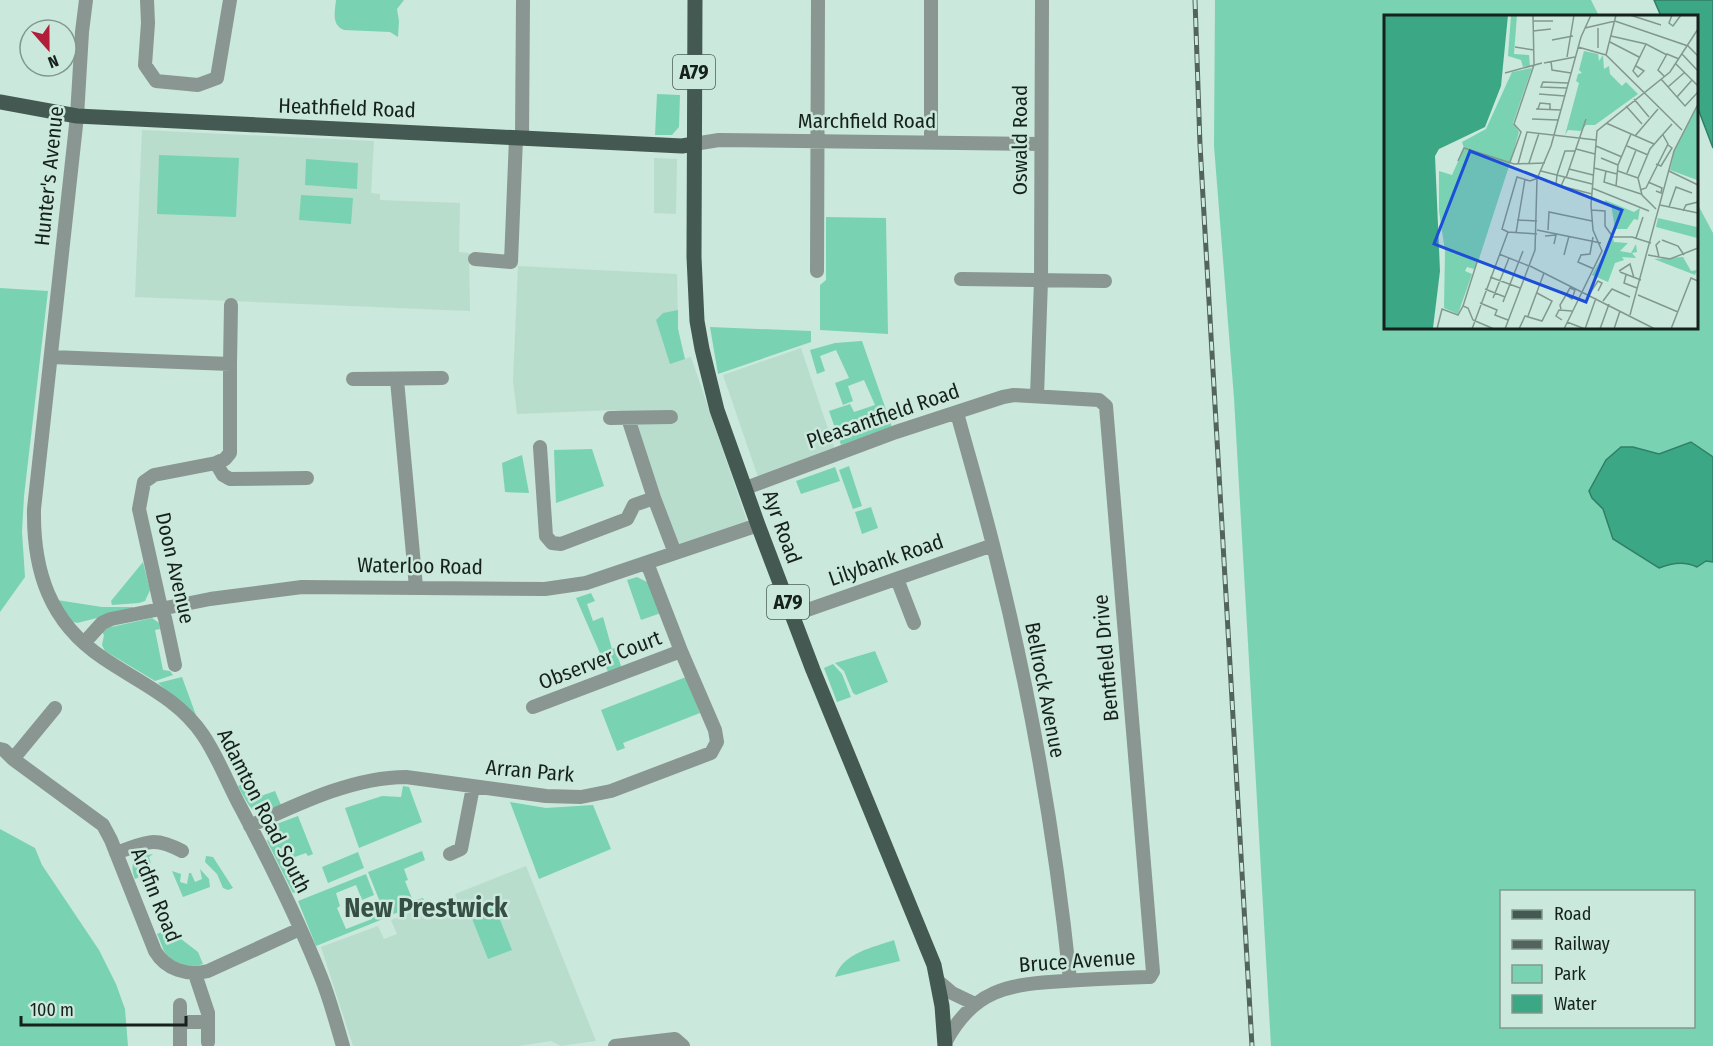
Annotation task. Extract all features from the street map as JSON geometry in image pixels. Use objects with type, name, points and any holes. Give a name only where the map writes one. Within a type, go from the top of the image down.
[{"type":"main road","name":"A79","points":[[694,144],[695,0]]},
{"type":"main road","name":"Heathfield Road","points":[[0,102],[77,116],[682,146],[694,144]]},
{"type":"main road","name":"Ayr Road","points":[[694,144],[693,257],[698,327],[717,410],[813,670],[934,965],[942,1006],[945,1045]]},
{"type":"street","name":"Hunter's Avenue","points":[[84,643],[73,633],[54,607],[38,566],[34,548],[34,508],[77,116],[81,32],[86,0]]},
{"type":"street","points":[[147,0],[145,65],[156,81],[198,85],[217,78],[230,0]]},
{"type":"street","points":[[475,259],[511,262],[519,137],[523,0]]},
{"type":"street","points":[[817,271],[818,0]]},
{"type":"street","points":[[931,0],[931,142]]},
{"type":"street","name":"Oswald Road","points":[[1037,396],[1041,280],[1042,0]]},
{"type":"street","name":"Marchfield Road","points":[[694,144],[719,140],[1040,144]]},
{"type":"street","points":[[961,279],[1104,281]]},
{"type":"street","points":[[231,305],[230,453],[225,459],[216,463],[223,475],[230,479],[307,478]]},
{"type":"street","points":[[51,357],[230,364]]},
{"type":"street","points":[[353,379],[442,378]]},
{"type":"street","points":[[397,380],[416,587]]},
{"type":"street","name":"Pleasantfield Road","points":[[746,488],[897,432],[1003,397],[1037,396]]},
{"type":"street","name":"Bentfield Drive","points":[[1037,396],[1099,400],[1106,406],[1153,972],[1150,977]]},
{"type":"street","name":"Bellrock Avenue","points":[[957,413],[993,546],[1032,722],[1065,929],[1070,980]]},
{"type":"street","points":[[610,418],[671,417]]},
{"type":"street","points":[[628,418],[675,553]]},
{"type":"street","points":[[540,447],[546,536],[552,543],[561,544],[627,519],[634,505],[654,498]]},
{"type":"street","name":"Doon Avenue","points":[[175,665],[139,509],[144,482],[154,475],[216,463]]},
{"type":"street","name":"Waterloo Road","points":[[84,643],[102,623],[160,608],[302,586],[545,589],[570,586],[647,563],[758,525]]},
{"type":"street","name":"Lilybank Road","points":[[793,615],[993,546]]},
{"type":"street","name":"Arran Park","points":[[250,826],[354,784],[383,777],[406,777],[555,797],[581,797],[611,791],[711,753],[717,742],[715,730],[647,563]]},
{"type":"street","points":[[897,579],[914,623]]},
{"type":"street","name":"Adamton Road South","points":[[84,643],[102,658],[163,695],[185,714],[203,736],[286,898],[321,978],[343,1046]]},
{"type":"street","name":"Observer Court","points":[[533,707],[681,651]]},
{"type":"street","points":[[13,759],[55,708]]},
{"type":"street","name":"Ardfin Road","points":[[0,749],[103,825],[159,958],[173,968],[195,974]]},
{"type":"street","points":[[450,854],[461,849],[473,787]]},
{"type":"street","points":[[116,853],[151,841],[165,842],[182,851]]},
{"type":"street","points":[[208,1042],[208,1013],[195,974],[208,971],[300,929]]},
{"type":"street","name":"Bruce Avenue","points":[[945,1045],[957,1022],[975,1004],[998,991],[1013,986],[1070,980],[1150,977]]},
{"type":"street","points":[[938,981],[952,993],[975,1004]]},
{"type":"street","points":[[180,1005],[180,1046]]},
{"type":"street","points":[[180,1022],[208,1022]]},
{"type":"street","points":[[615,1046],[675,1038],[683,1046]]},
{"type":"shaded area","points":[[142,130],[374,141],[371,193],[380,194],[380,200],[460,203],[459,252],[469,253],[470,311],[135,297]]},
{"type":"shaded area","points":[[654,158],[677,159],[676,214],[654,213]]},
{"type":"shaded area","points":[[518,266],[677,274],[678,329],[684,359],[691,357],[748,524],[676,548],[624,412],[615,410],[517,414],[513,381]]},
{"type":"shaded area","points":[[801,348],[835,450],[758,477],[723,375]]},
{"type":"shaded area","points":[[526,866],[596,1041],[561,1046],[551,1041],[518,1046],[353,1046],[321,947],[378,926],[384,939],[397,934],[391,920],[436,902],[445,906],[458,902],[455,894]]},
{"type":"green space","points":[[336,0],[404,0],[397,9],[398,37],[390,32],[340,28],[335,21]]},
{"type":"green space","points":[[1215,0],[1591,0],[1598,15],[1384,15],[1384,328],[1698,328],[1698,205],[1713,233],[1713,1046],[1271,1046],[1234,398],[1214,146]]},
{"type":"green space","points":[[657,94],[680,95],[679,127],[672,135],[655,135]]},
{"type":"green space","points":[[159,155],[239,158],[236,217],[157,214]]},
{"type":"green space","points":[[306,159],[358,163],[357,189],[305,185]]},
{"type":"green space","points":[[301,195],[353,198],[351,224],[299,220]]},
{"type":"green space","points":[[826,217],[886,218],[888,334],[820,330],[820,285],[826,280]]},
{"type":"green space","points":[[0,288],[48,291],[24,496],[22,532],[25,577],[0,612]]},
{"type":"green space","points":[[678,310],[678,329],[685,359],[670,364],[656,320],[663,313]]},
{"type":"green space","points":[[710,327],[811,331],[811,342],[718,374]]},
{"type":"green space","points":[[862,341],[892,427],[841,445],[829,411],[850,404],[854,412],[875,405],[864,380],[848,386],[853,401],[843,405],[835,383],[849,378],[836,350],[820,356],[825,371],[817,374],[810,350],[835,343]]},
{"type":"green space","points":[[592,449],[604,486],[556,503],[554,450]]},
{"type":"green space","points":[[522,455],[529,493],[505,492],[502,463]]},
{"type":"green space","points":[[849,466],[862,506],[853,509],[839,470]]},
{"type":"green space","points":[[835,467],[840,481],[801,494],[796,481]]},
{"type":"green space","points":[[871,507],[878,528],[862,534],[855,512]]},
{"type":"green space","points":[[143,562],[150,590],[145,601],[112,605],[111,601]]},
{"type":"green space","points":[[637,577],[649,583],[661,613],[641,620],[627,580]]},
{"type":"green space","points":[[591,593],[595,601],[587,604],[593,621],[603,617],[612,649],[615,648],[622,669],[609,674],[576,598]]},
{"type":"green space","points":[[57,600],[102,607],[133,607],[133,609],[77,623],[71,621]]},
{"type":"green space","points":[[152,618],[159,623],[160,629],[155,630],[163,670],[170,671],[173,675],[155,681],[105,651],[102,645],[104,635],[102,632],[105,628]]},
{"type":"green space","points":[[875,651],[888,682],[856,695],[844,671],[835,663]]},
{"type":"green space","points":[[833,664],[842,674],[851,697],[837,702],[824,668]]},
{"type":"green space","points":[[182,677],[197,718],[158,683]]},
{"type":"green space","points":[[686,677],[700,713],[623,743],[625,748],[617,751],[601,710]]},
{"type":"green space","points":[[251,781],[258,797],[275,791],[281,805],[264,811],[250,807],[238,786]]},
{"type":"green space","points":[[403,786],[409,787],[422,822],[359,848],[345,808],[382,796],[401,797]]},
{"type":"green space","points":[[510,802],[546,808],[593,805],[611,849],[539,879]]},
{"type":"green space","points":[[298,816],[313,854],[308,856],[306,853],[289,859],[298,892],[293,893],[267,841],[274,825]]},
{"type":"green space","points":[[0,829],[35,848],[42,865],[99,950],[116,984],[125,1009],[128,1046],[0,1046]]},
{"type":"green space","points":[[422,851],[425,860],[404,869],[408,880],[405,881],[413,901],[423,898],[425,902],[386,917],[368,872]]},
{"type":"green space","points":[[358,852],[364,868],[328,883],[322,867]]},
{"type":"green space","points":[[153,854],[149,857],[151,863],[139,867],[140,877],[135,879],[132,868],[135,860]]},
{"type":"green space","points":[[206,856],[213,857],[233,888],[228,890],[223,888],[217,874],[205,862]]},
{"type":"green space","points":[[200,869],[209,879],[210,887],[183,897],[172,871],[181,874],[180,882],[187,884],[189,873],[195,882],[202,879]]},
{"type":"green space","points":[[366,874],[374,895],[362,900],[356,885],[336,893],[340,906],[337,908],[346,929],[372,919],[366,904],[376,901],[383,919],[316,946],[298,901]]},
{"type":"green space","points":[[493,902],[512,950],[488,959],[469,911]]},
{"type":"green space","points":[[168,929],[198,952],[203,964],[193,966],[182,964],[168,957],[157,934]]},
{"type":"green space","points":[[894,940],[900,961],[835,977],[839,969],[852,956]]},
{"type":"water","points":[[1654,0],[1713,0],[1713,148],[1698,109],[1698,15],[1661,15]]},
{"type":"water","points":[[1691,442],[1713,457],[1713,562],[1706,561],[1697,567],[1678,563],[1659,568],[1613,539],[1603,509],[1592,498],[1589,491],[1606,460],[1621,447],[1633,447],[1659,454]]},
{"type":"railway","points":[[1195,0],[1200,145],[1252,1046]]},
{"type":"district","name":"New Prestwick","points":[[426,908]]}]
